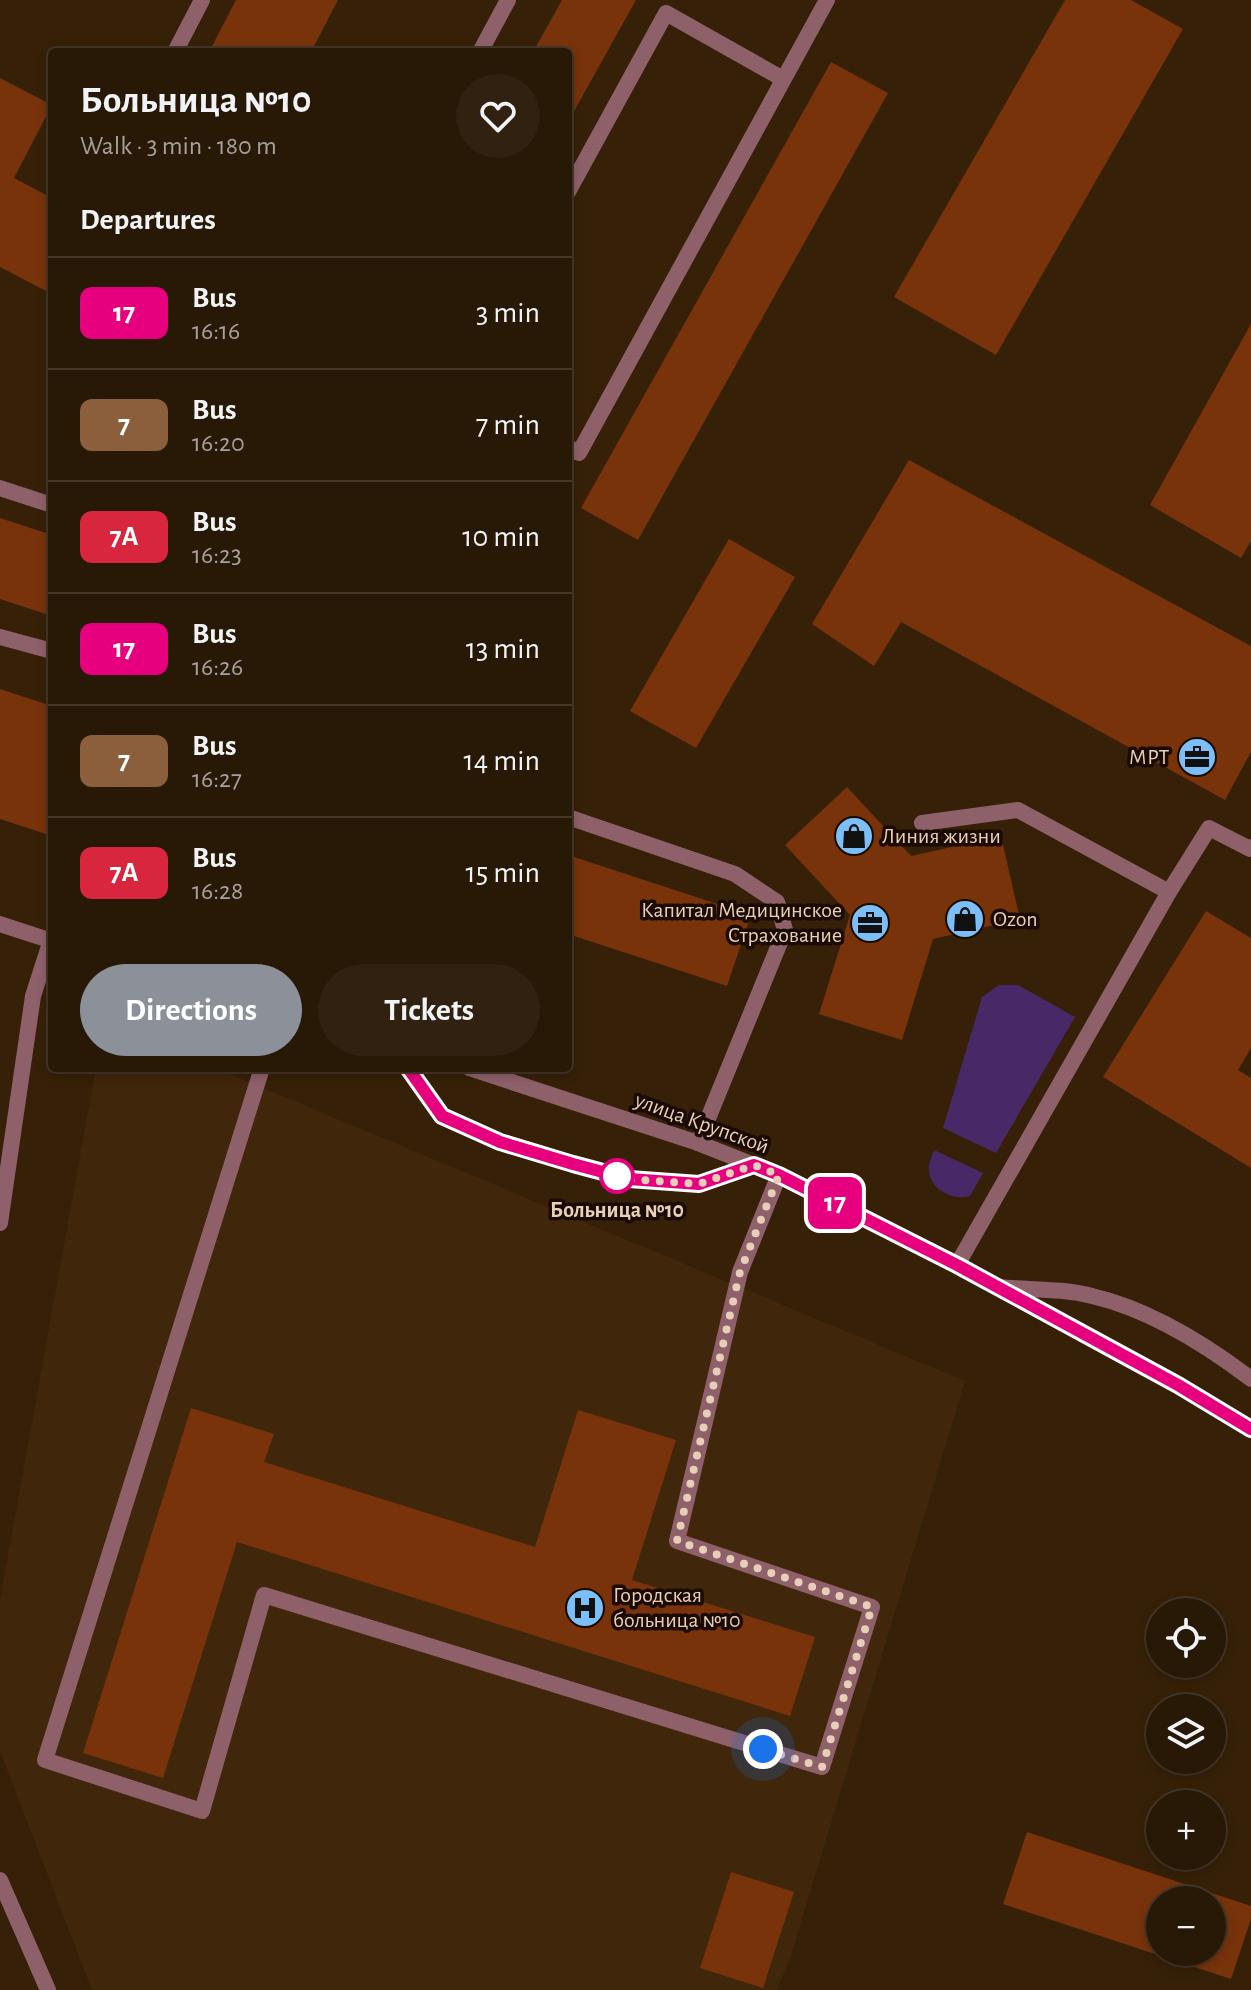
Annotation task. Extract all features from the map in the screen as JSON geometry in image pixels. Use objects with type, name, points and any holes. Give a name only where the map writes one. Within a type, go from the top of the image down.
[{"type":"street","points":[[177,48],[202,0]]},
{"type":"street","points":[[482,48],[508,0]]},
{"type":"street","points":[[572,449],[579,453],[827,0]]},
{"type":"street","points":[[572,185],[666,13],[783,79]]},
{"type":"street","points":[[0,488],[48,504]]},
{"type":"street","points":[[0,637],[48,650]]},
{"type":"street","points":[[922,823],[1018,810],[1169,892]]},
{"type":"street","points":[[572,818],[735,874],[777,902],[785,930],[698,1143]]},
{"type":"street","points":[[957,1265],[1169,892],[1209,828],[1251,847]]},
{"type":"street","points":[[0,924],[48,939]]},
{"type":"street","points":[[0,1223],[33,996],[48,952]]},
{"type":"street","points":[[261,1072],[45,1760],[202,1811],[264,1595],[822,1767],[872,1607],[677,1541],[740,1272],[779,1175]]},
{"type":"street","points":[[411,1072],[442,1116],[500,1142],[573,1164],[629,1179],[699,1184],[754,1165]]},
{"type":"street","name":"улица Крупской","points":[[481,1072],[698,1143],[779,1175],[957,1265],[1178,1385],[1251,1429]]},
{"type":"street","name":"улица Крупской","points":[[996,1287],[1091,1295],[1204,1344],[1251,1379]]},
{"type":"street","points":[[0,1880],[48,1990]]},
{"type":"shaded area","points":[[999,985],[1018,985],[1075,1017],[996,1153],[943,1128],[982,997]]},
{"type":"shaded area","points":[[95,1072],[225,1072],[965,1381],[791,1955],[777,1990],[92,1990],[0,1751],[0,1600]]},
{"type":"shaded area","points":[[934,1150],[983,1173],[970,1196],[950,1195],[933,1183],[929,1168]]},
{"type":"building","points":[[236,0],[338,0],[313,48],[211,48]]},
{"type":"building","points":[[562,0],[636,0],[572,115],[572,48],[535,48]]},
{"type":"building","points":[[1065,0],[1131,0],[1183,29],[996,355],[894,297]]},
{"type":"building","points":[[831,62],[888,93],[638,540],[581,508]]},
{"type":"building","points":[[0,78],[48,103],[48,113],[14,178],[48,196],[48,292],[0,267]]},
{"type":"building","points":[[1251,324],[1251,541],[1241,558],[1150,505]]},
{"type":"building","points":[[909,460],[1251,646],[1251,752],[1225,800],[901,622],[874,666],[812,624]]},
{"type":"building","points":[[0,518],[48,534],[48,615],[0,599]]},
{"type":"building","points":[[729,539],[795,577],[696,748],[630,711]]},
{"type":"building","points":[[0,689],[48,705],[48,835],[0,819]]},
{"type":"building","points":[[847,787],[911,856],[1001,836],[1020,919],[933,939],[902,1040],[819,1014],[850,915],[785,845]]},
{"type":"building","points":[[572,856],[751,915],[727,986],[572,935]]},
{"type":"building","points":[[1206,911],[1251,938],[1251,1048],[1238,1070],[1251,1078],[1251,1168],[1103,1077]]},
{"type":"building","name":"Городская больница №10","points":[[191,1408],[274,1434],[264,1462],[535,1547],[578,1410],[676,1440],[632,1580],[815,1637],[790,1716],[237,1542],[163,1778],[83,1753]]},
{"type":"building","points":[[1027,1832],[1190,1886],[1146,1886],[1146,1951],[1003,1904]]},
{"type":"building","points":[[731,1872],[794,1892],[763,1988],[700,1968]]},
{"type":"building","points":[[1226,1898],[1251,1906],[1251,1919],[1231,1979],[1191,1966],[1226,1966]]},
{"type":"bus line","name":"17","points":[[411,1072],[442,1116],[500,1142],[573,1164],[629,1179],[699,1184],[754,1165],[779,1175],[957,1265],[1178,1385],[1251,1429]]},
{"type":"place","name":"МРТ","points":[[1197,757]]},
{"type":"place","name":"Линия жизни","points":[[854,836]]},
{"type":"place","name":"Ozon","points":[[965,919]]},
{"type":"place","name":"Капитал Медицинское Страхование","points":[[870,923]]},
{"type":"place","name":"Больница №10","points":[[617,1176]]},
{"type":"place","name":"Городская больница №10","points":[[585,1608]]},
{"type":"route","points":[[617,1176],[699,1184],[754,1165],[779,1175],[740,1272],[677,1541],[872,1607],[822,1767],[763,1749]]}]
